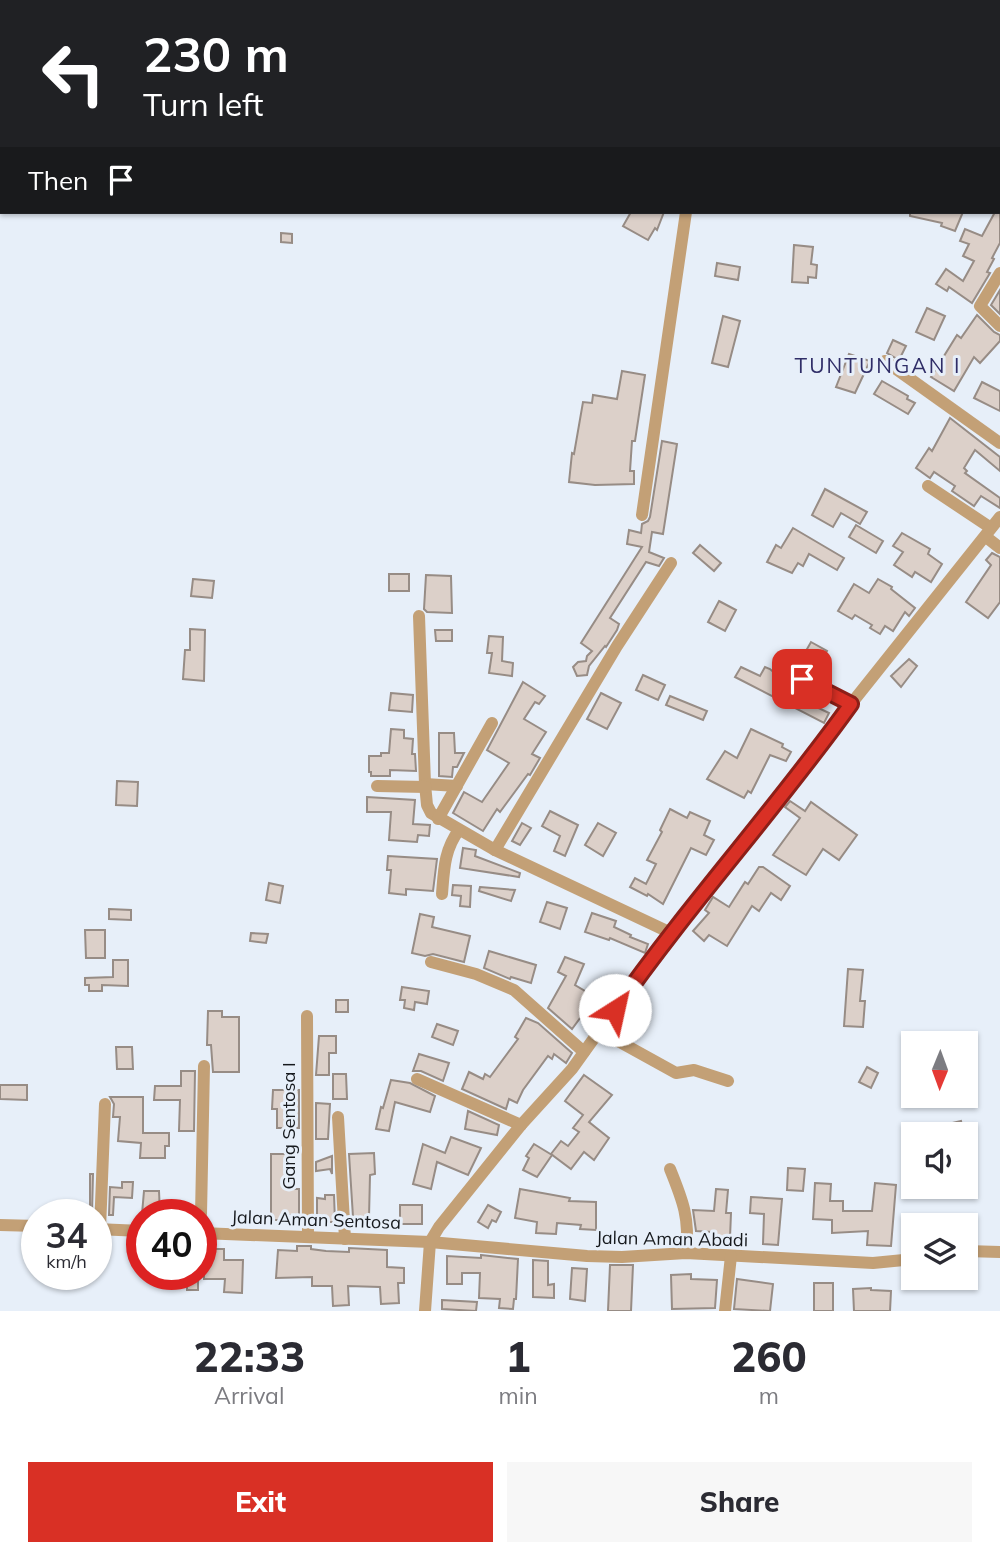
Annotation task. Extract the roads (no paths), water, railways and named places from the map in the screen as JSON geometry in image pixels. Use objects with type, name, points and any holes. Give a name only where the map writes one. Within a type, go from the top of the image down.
[{"type":"street","points":[[642,514],[686,214]]},
{"type":"street","points":[[1000,273],[979,306],[1000,326]]},
{"type":"street","points":[[885,361],[1000,443]]},
{"type":"street","points":[[928,486],[988,532],[1000,548]]},
{"type":"street","points":[[425,1311],[429,1242],[439,1227],[584,1052],[671,933],[811,760],[851,704],[1000,517]]},
{"type":"street","points":[[495,850],[611,656],[671,563]]},
{"type":"street","points":[[419,616],[427,805],[431,813],[495,850],[671,933]]},
{"type":"street","points":[[778,666],[851,704]]},
{"type":"street","points":[[438,819],[492,723]]},
{"type":"street","points":[[377,786],[457,786]]},
{"type":"street","points":[[442,894],[446,855],[451,840],[459,830]]},
{"type":"street","points":[[431,962],[476,974],[514,990],[584,1052]]},
{"type":"street","name":"Gang Sentosa I","points":[[307,1016],[307,1236]]},
{"type":"street","points":[[600,1031],[676,1073],[694,1070],[728,1081]]},
{"type":"street","points":[[201,1199],[204,1066]]},
{"type":"street","points":[[417,1079],[521,1125]]},
{"type":"street","points":[[99,1199],[104,1104]]},
{"type":"street","points":[[338,1116],[345,1239]]},
{"type":"street","points":[[670,1170],[685,1208],[688,1236],[686,1253]]},
{"type":"street","points":[[0,1225],[21,1226]]},
{"type":"street","name":"Jalan Aman Sentosa","points":[[217,1233],[429,1242]]},
{"type":"street","name":"Jalan Aman Abadi","points":[[429,1242],[587,1256],[686,1253],[873,1263],[901,1260]]},
{"type":"street","points":[[978,1251],[1000,1252]]},
{"type":"street","points":[[725,1311],[730,1256]]},
{"type":"district","name":"TUNTUNGAN I","points":[[878,366]]}]
